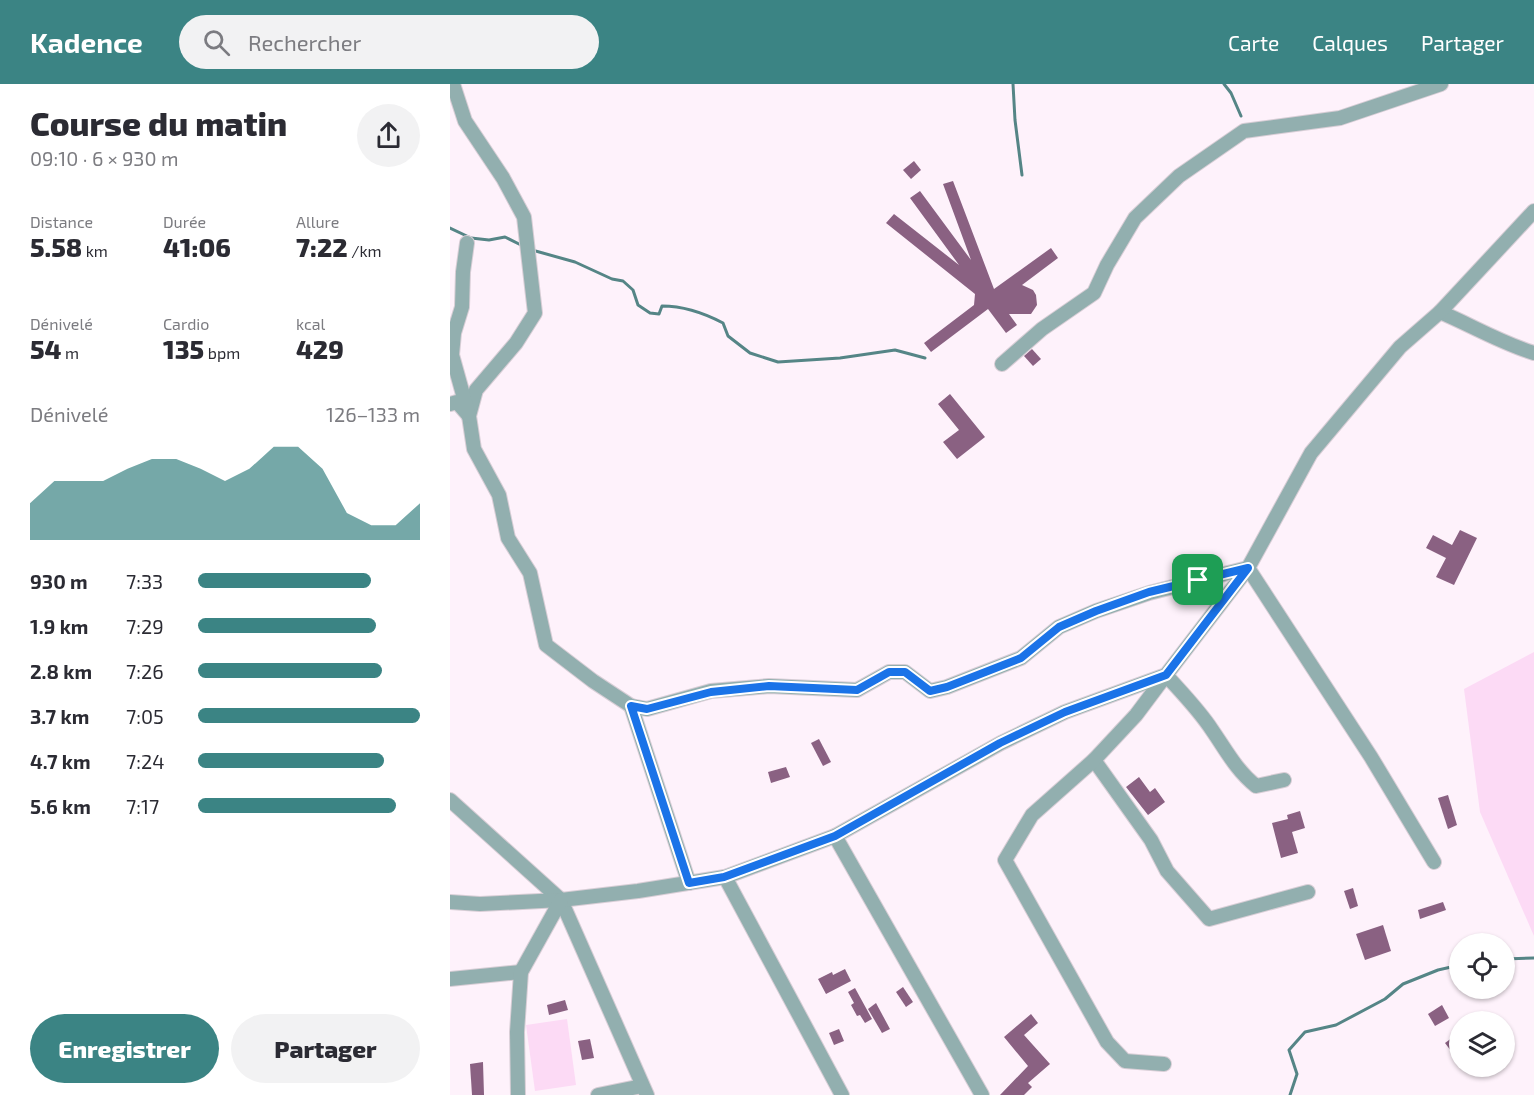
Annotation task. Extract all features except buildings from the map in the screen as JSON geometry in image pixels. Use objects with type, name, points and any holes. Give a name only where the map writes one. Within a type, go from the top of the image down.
[{"type":"street","points":[[453,84],[465,121],[503,178],[524,217],[535,313],[516,344],[476,390],[469,416]]},
{"type":"street","points":[[1002,364],[1042,329],[1094,293],[1107,265],[1135,218],[1179,176],[1244,131],[1340,118],[1441,84]]},
{"type":"street","points":[[1164,1064],[1125,1061],[1107,1042],[1005,860],[1032,815],[1094,760],[1136,715],[1248,568],[1311,453],[1400,346],[1440,312],[1534,211]]},
{"type":"street","points":[[467,243],[462,307],[454,333],[451,355],[469,416],[474,449],[498,495],[508,538],[530,573],[546,645],[593,681],[631,706],[647,709],[711,692],[769,686],[857,690],[889,672],[905,672],[930,691],[947,687],[1021,658],[1059,627],[1096,611],[1149,592],[1248,568]]},
{"type":"street","points":[[1440,312],[1519,348],[1534,352]]},
{"type":"street","points":[[450,404],[457,402],[469,416]]},
{"type":"street","points":[[1248,568],[1371,757],[1434,862]]},
{"type":"street","points":[[1166,675],[1213,731],[1235,766],[1250,782],[1256,786],[1284,780]]},
{"type":"street","points":[[450,902],[480,904],[561,900],[638,891],[724,877],[835,836],[1000,743],[1065,712],[1166,675]]},
{"type":"street","points":[[631,706],[689,883]]},
{"type":"street","points":[[1094,760],[1151,840],[1167,871],[1209,919],[1308,892]]},
{"type":"street","points":[[450,800],[561,900],[645,1091],[598,1095]]},
{"type":"street","points":[[835,836],[982,1095]]},
{"type":"street","points":[[724,877],[842,1095]]},
{"type":"street","points":[[518,1095],[517,1032],[521,972],[561,900]]},
{"type":"street","points":[[450,979],[521,972]]},
{"type":"shaded area","points":[[1534,652],[1534,936],[1480,812],[1464,689]]},
{"type":"shaded area","points":[[567,1019],[576,1085],[535,1091],[526,1025]]},
{"type":"waterway","points":[[1013,84],[1022,175]]},
{"type":"waterway","points":[[1224,84],[1231,93],[1241,116]]},
{"type":"waterway","points":[[450,228],[471,238],[489,240],[505,237],[523,246]]},
{"type":"waterway","points":[[532,250],[575,262],[612,279],[623,281],[633,290],[638,305],[650,313],[659,314],[662,306],[670,306],[716,319],[723,323],[728,336],[750,353],[778,362],[840,358],[895,350],[925,358]]},
{"type":"waterway","points":[[1515,959],[1534,958]]},
{"type":"waterway","points":[[1290,1095],[1297,1074],[1289,1050],[1305,1032],[1336,1025],[1385,999],[1403,984],[1449,968]]},
{"type":"route","points":[[1248,568],[1166,675],[1065,712],[1000,743],[835,836],[724,877],[689,883],[631,706],[647,709],[711,692],[769,686],[857,690],[889,672],[905,672],[930,691],[947,687],[1021,658],[1059,627],[1096,611],[1149,592],[1198,580],[1248,568]]}]
